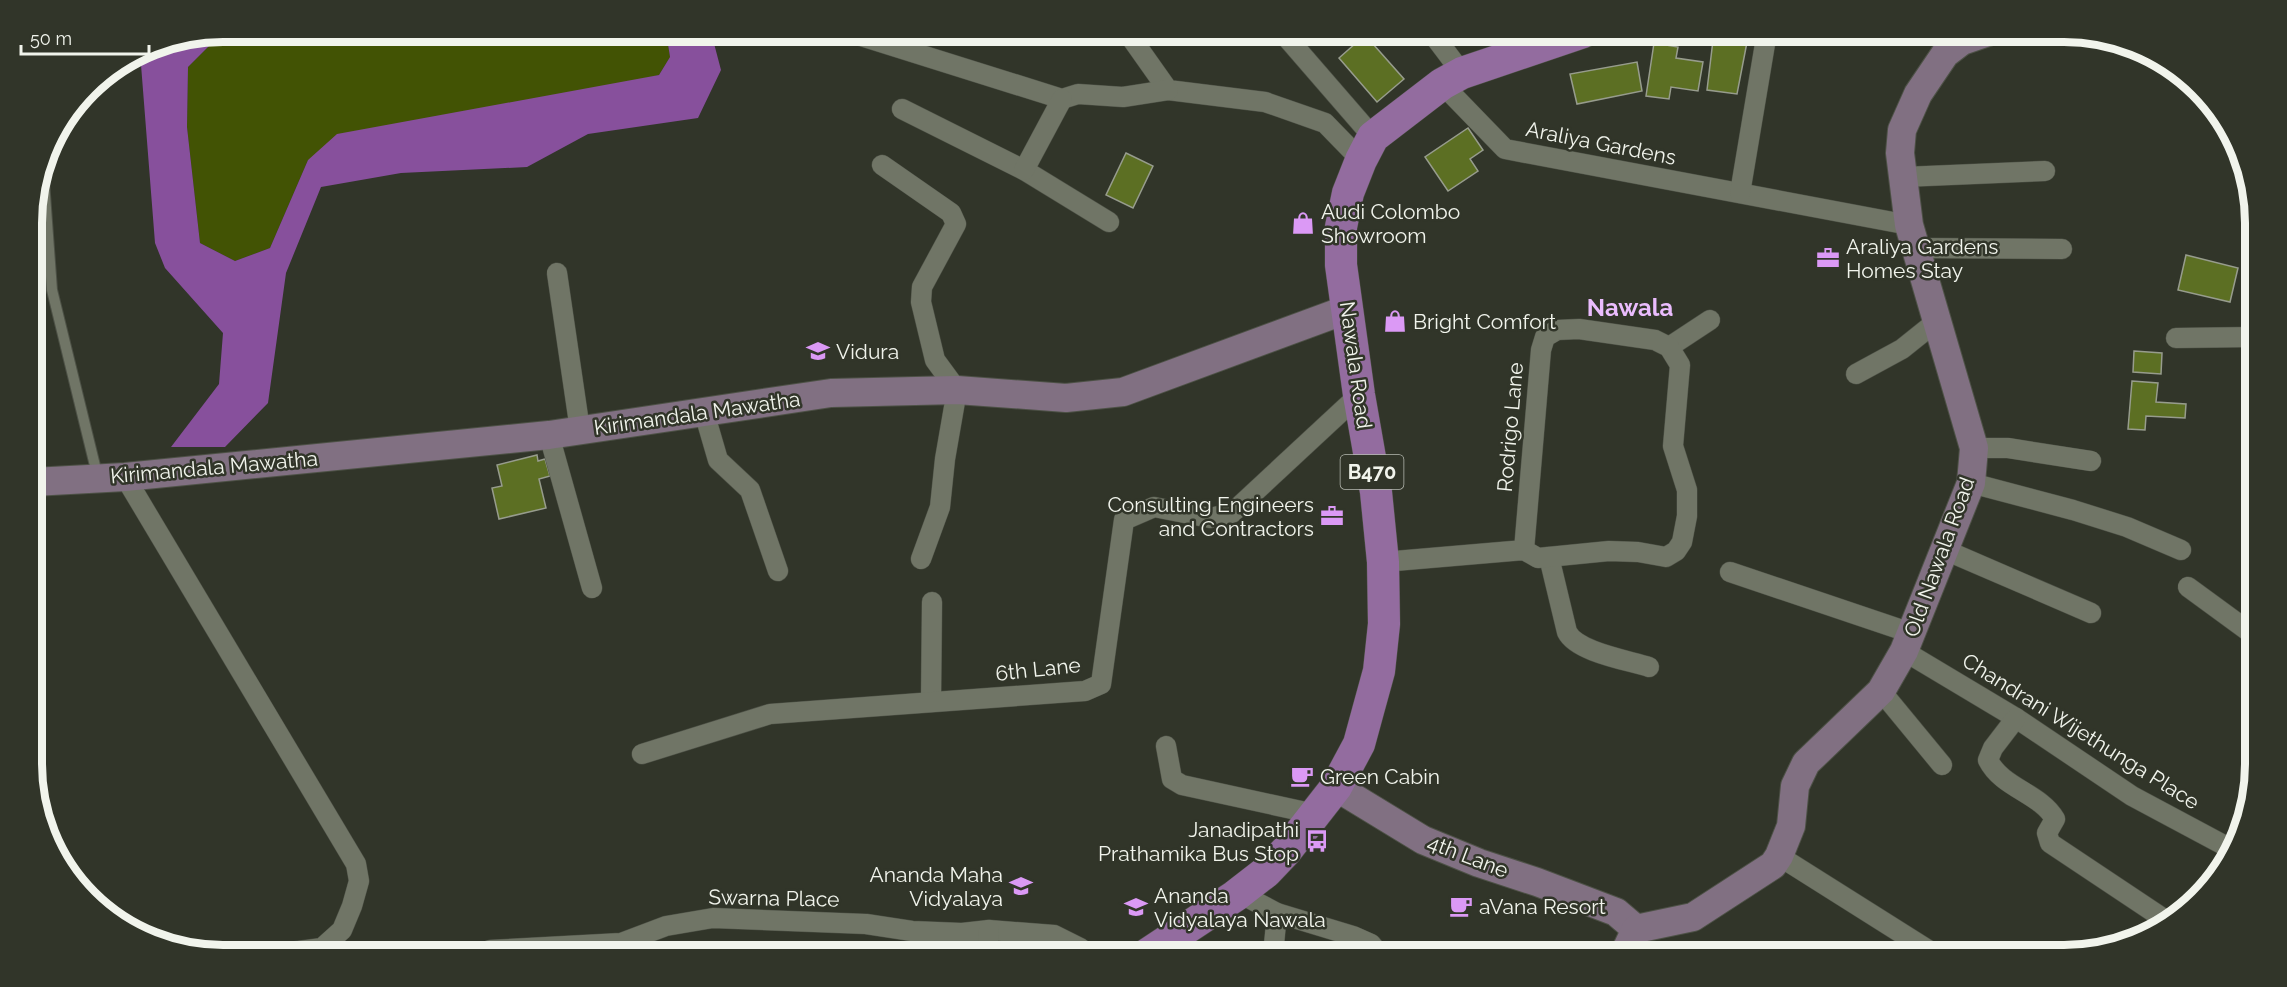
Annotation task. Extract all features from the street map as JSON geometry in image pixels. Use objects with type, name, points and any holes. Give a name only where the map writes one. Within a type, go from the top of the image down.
[{"type":"main road","points":[[1367,149],[1452,79],[1555,42]]},
{"type":"main road","name":"Nawala Road","points":[[1161,945],[1239,893],[1266,872],[1286,851],[1336,787],[1359,744],[1379,671],[1384,624],[1383,562],[1376,492],[1359,395],[1341,265],[1341,227],[1348,194],[1367,149]]},
{"type":"street","points":[[880,42],[1062,99],[1078,94],[1123,97],[1168,90],[1265,102],[1325,123],[1367,149]]},
{"type":"street","points":[[1134,42],[1168,90]]},
{"type":"street","points":[[1289,42],[1367,149]]},
{"type":"street","name":"Araliya Gardens","points":[[1435,42],[1452,79],[1505,149],[1740,194],[1913,236],[2062,249]]},
{"type":"street","points":[[1740,194],[1765,42]]},
{"type":"street","name":"Old Nawala Road","points":[[1636,929],[1693,917],[1773,865],[1791,826],[1795,786],[1806,763],[1881,691],[1907,642],[1971,483],[1974,448],[1913,236],[1900,153],[1902,130],[1918,94],[1945,54],[1961,42]]},
{"type":"street","points":[[1024,170],[1062,99]]},
{"type":"street","points":[[902,110],[1024,170],[1109,222]]},
{"type":"street","points":[[882,165],[951,213],[956,224],[922,287],[921,302],[935,360],[957,390],[945,459],[940,507],[921,559]]},
{"type":"street","points":[[1903,177],[2045,171]]},
{"type":"street","points":[[557,273],[580,430]]},
{"type":"street","name":"Kirimandala Mawatha","points":[[42,481],[112,477],[549,435],[831,393],[957,390],[1066,398],[1123,392],[1348,309]]},
{"type":"street","points":[[1383,562],[1524,550],[1538,558],[1609,551],[1638,552],[1666,557],[1676,551],[1682,542],[1687,516],[1687,490],[1673,446],[1680,365],[1669,347],[1710,320]]},
{"type":"street","points":[[1856,374],[1902,349],[1937,321]]},
{"type":"street","name":"Rodrigo Lane","points":[[1524,550],[1541,350],[1545,337],[1557,330],[1580,329],[1655,340],[1669,347]]},
{"type":"street","points":[[2176,338],[2245,337]]},
{"type":"street","name":"6th Lane","points":[[642,754],[770,714],[1085,691],[1101,684],[1124,520],[1154,507],[1210,518],[1232,513],[1359,395]]},
{"type":"street","points":[[704,412],[718,460],[750,490],[778,571]]},
{"type":"street","points":[[549,435],[592,588]]},
{"type":"street","points":[[1974,448],[2008,448],[2091,461]]},
{"type":"street","points":[[112,477],[356,864],[359,881],[352,906],[342,930],[325,945]]},
{"type":"street","points":[[1971,483],[2116,524],[2181,550]]},
{"type":"street","points":[[1945,550],[2091,613]]},
{"type":"street","points":[[1549,557],[1567,632],[1571,639],[1583,647],[1649,667]]},
{"type":"street","name":"Chandrani Wijethunga Place","points":[[1730,572],[1907,642],[2132,796],[2226,846]]},
{"type":"street","points":[[2188,587],[2245,629]]},
{"type":"street","points":[[931,702],[932,602]]},
{"type":"street","points":[[1881,691],[1942,765]]},
{"type":"street","points":[[2016,718],[1993,748],[1988,760],[1992,768],[2004,779],[2049,809],[2055,819],[2047,833],[2050,843],[2161,917]]},
{"type":"street","points":[[1166,746],[1172,779],[1182,785],[1315,814]]},
{"type":"street","name":"4th Lane","points":[[1336,787],[1423,840],[1479,863],[1616,912],[1636,929]]},
{"type":"street","points":[[1779,856],[1920,945]]},
{"type":"street","points":[[1239,893],[1277,913],[1353,936],[1372,945]]},
{"type":"street","points":[[1274,945],[1277,913]]},
{"type":"street","name":"Swarna Place","points":[[584,945],[621,943],[666,926],[713,918],[866,924],[912,931],[962,933],[989,930],[1054,935],[1074,945]]},
{"type":"street","points":[[1628,945],[1636,929]]},
{"type":"street","points":[[988,945],[989,930]]},
{"type":"lane","points":[[46,190],[52,290],[112,477]]},
{"type":"green space","points":[[213,42],[668,42],[670,57],[659,75],[308,160],[270,248],[235,261],[200,243],[187,127],[188,67]]},
{"type":"shaded area","points":[[213,42],[188,67],[187,127],[200,243],[235,261],[270,248],[308,160],[337,134],[659,75],[670,57],[668,42],[714,42],[721,70],[698,118],[588,134],[527,167],[401,173],[321,187],[286,273],[268,403],[225,447],[171,447],[219,384],[223,333],[165,268],[155,243],[141,62],[153,56],[187,45]]},
{"type":"building","points":[[1357,42],[1371,42],[1404,79],[1377,102],[1339,58]]},
{"type":"building","points":[[1713,42],[1747,42],[1737,94],[1707,90]]},
{"type":"building","points":[[1654,43],[1678,47],[1676,58],[1703,62],[1698,91],[1671,87],[1669,99],[1646,96]]},
{"type":"building","points":[[1637,62],[1642,91],[1577,104],[1570,74]]},
{"type":"building","points":[[1468,128],[1483,150],[1470,159],[1478,171],[1448,191],[1425,157]]},
{"type":"building","points":[[1126,153],[1153,166],[1133,208],[1106,195]]},
{"type":"building","points":[[2186,255],[2238,268],[2230,302],[2178,290]]},
{"type":"building","points":[[2134,351],[2162,353],[2161,374],[2133,372]]},
{"type":"building","points":[[2132,381],[2158,383],[2156,402],[2186,404],[2185,418],[2146,416],[2145,430],[2128,429]]},
{"type":"building","points":[[537,455],[538,461],[545,459],[550,476],[539,479],[546,508],[499,519],[492,488],[502,486],[497,465]]},
{"type":"building","points":[[43,619],[45,670],[42,670]]},
{"type":"place","name":"Audi Colombo Showroom","points":[[1303,223]]},
{"type":"place","name":"Araliya Gardens Homes Stay","points":[[1828,258]]},
{"type":"place","name":"Bright Comfort","points":[[1395,321]]},
{"type":"place","name":"Vidura","points":[[818,351]]},
{"type":"place","name":"Consulting Engineers and Contractors","points":[[1332,516]]},
{"type":"place","name":"Green Cabin","points":[[1302,776]]},
{"type":"place","name":"Janadipathi Prathamika Bus Stop","points":[[1317,841]]},
{"type":"place","name":"Ananda Maha Vidyalaya","points":[[1021,886]]},
{"type":"place","name":"aVana Resort","points":[[1461,906]]},
{"type":"place","name":"Ananda Vidyalaya Nawala","points":[[1136,907]]},
{"type":"district","name":"Nawala","points":[[1630,307]]}]
